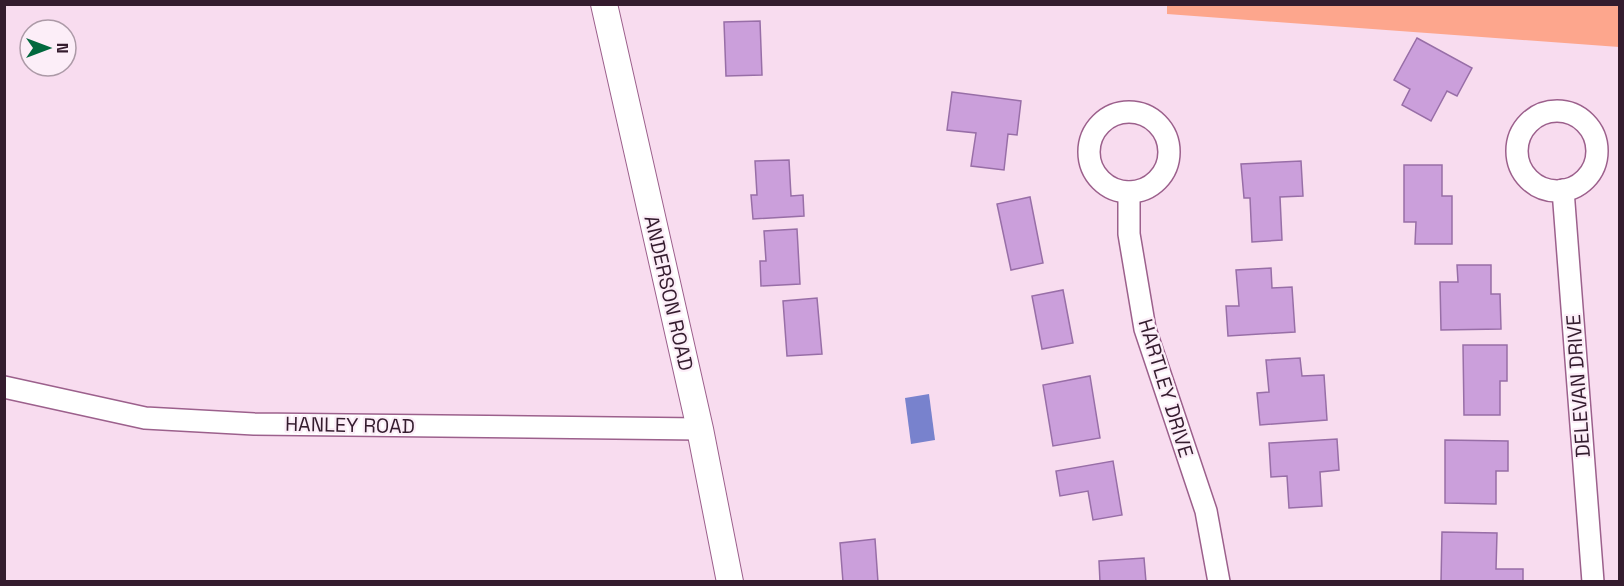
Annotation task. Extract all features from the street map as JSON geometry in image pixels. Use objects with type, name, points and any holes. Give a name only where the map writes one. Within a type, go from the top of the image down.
[{"type":"street","name":"ANDERSON ROAD","points":[[604,4],[700,429],[730,582]]},
{"type":"street","name":"DELEVAN DRIVE","points":[[1563,190],[1593,582]]},
{"type":"street","name":"HARTLEY DRIVE","points":[[1128,192],[1128,234],[1145,328],[1206,511],[1219,582]]},
{"type":"street","name":"HANLEY ROAD","points":[[4,387],[145,418],[254,424],[700,429]]},
{"type":"shaded area","points":[[1167,5],[1619,5],[1619,47],[1167,14]]},
{"type":"water","points":[[929,394],[935,440],[911,444],[905,398]]},
{"type":"building","points":[[760,21],[762,75],[726,76],[724,22]]},
{"type":"building","points":[[1417,38],[1472,68],[1457,96],[1447,91],[1431,121],[1402,105],[1410,89],[1394,80]]},
{"type":"building","points":[[952,92],[1021,101],[1017,135],[1008,134],[1004,170],[971,166],[976,133],[947,130]]},
{"type":"building","points":[[789,160],[791,196],[803,195],[804,216],[753,219],[751,195],[757,195],[755,161]]},
{"type":"building","points":[[1301,161],[1303,196],[1280,197],[1282,240],[1252,242],[1250,198],[1244,198],[1241,164]]},
{"type":"building","points":[[1404,165],[1442,165],[1442,196],[1452,196],[1452,244],[1415,244],[1416,222],[1404,222]]},
{"type":"building","points":[[1030,197],[1043,263],[1011,270],[997,204]]},
{"type":"building","points":[[797,229],[800,284],[761,286],[760,261],[766,261],[764,231]]},
{"type":"building","points":[[1457,265],[1491,265],[1491,294],[1500,294],[1501,329],[1441,330],[1440,282],[1458,282]]},
{"type":"building","points":[[1271,268],[1272,288],[1292,287],[1295,332],[1228,336],[1226,306],[1239,306],[1236,270]]},
{"type":"building","points":[[1063,290],[1073,343],[1042,349],[1032,296]]},
{"type":"building","points":[[817,298],[822,354],[787,356],[783,301]]},
{"type":"building","points":[[1463,345],[1507,345],[1507,381],[1500,381],[1500,415],[1464,415]]},
{"type":"building","points":[[1300,358],[1302,376],[1324,375],[1327,420],[1260,425],[1257,393],[1269,392],[1266,360]]},
{"type":"building","points":[[1090,376],[1100,438],[1053,446],[1043,385]]},
{"type":"building","points":[[1337,439],[1339,470],[1320,472],[1322,506],[1289,508],[1287,476],[1271,477],[1269,443]]},
{"type":"building","points":[[1445,440],[1508,441],[1508,471],[1496,471],[1496,504],[1445,503]]},
{"type":"building","points":[[1113,461],[1122,515],[1093,520],[1088,491],[1060,496],[1056,471]]},
{"type":"building","points":[[1442,532],[1497,533],[1496,569],[1523,569],[1523,582],[1441,582]]},
{"type":"building","points":[[875,539],[878,582],[843,582],[840,543]]},
{"type":"building","points":[[1144,558],[1146,582],[1100,582],[1099,561]]}]
